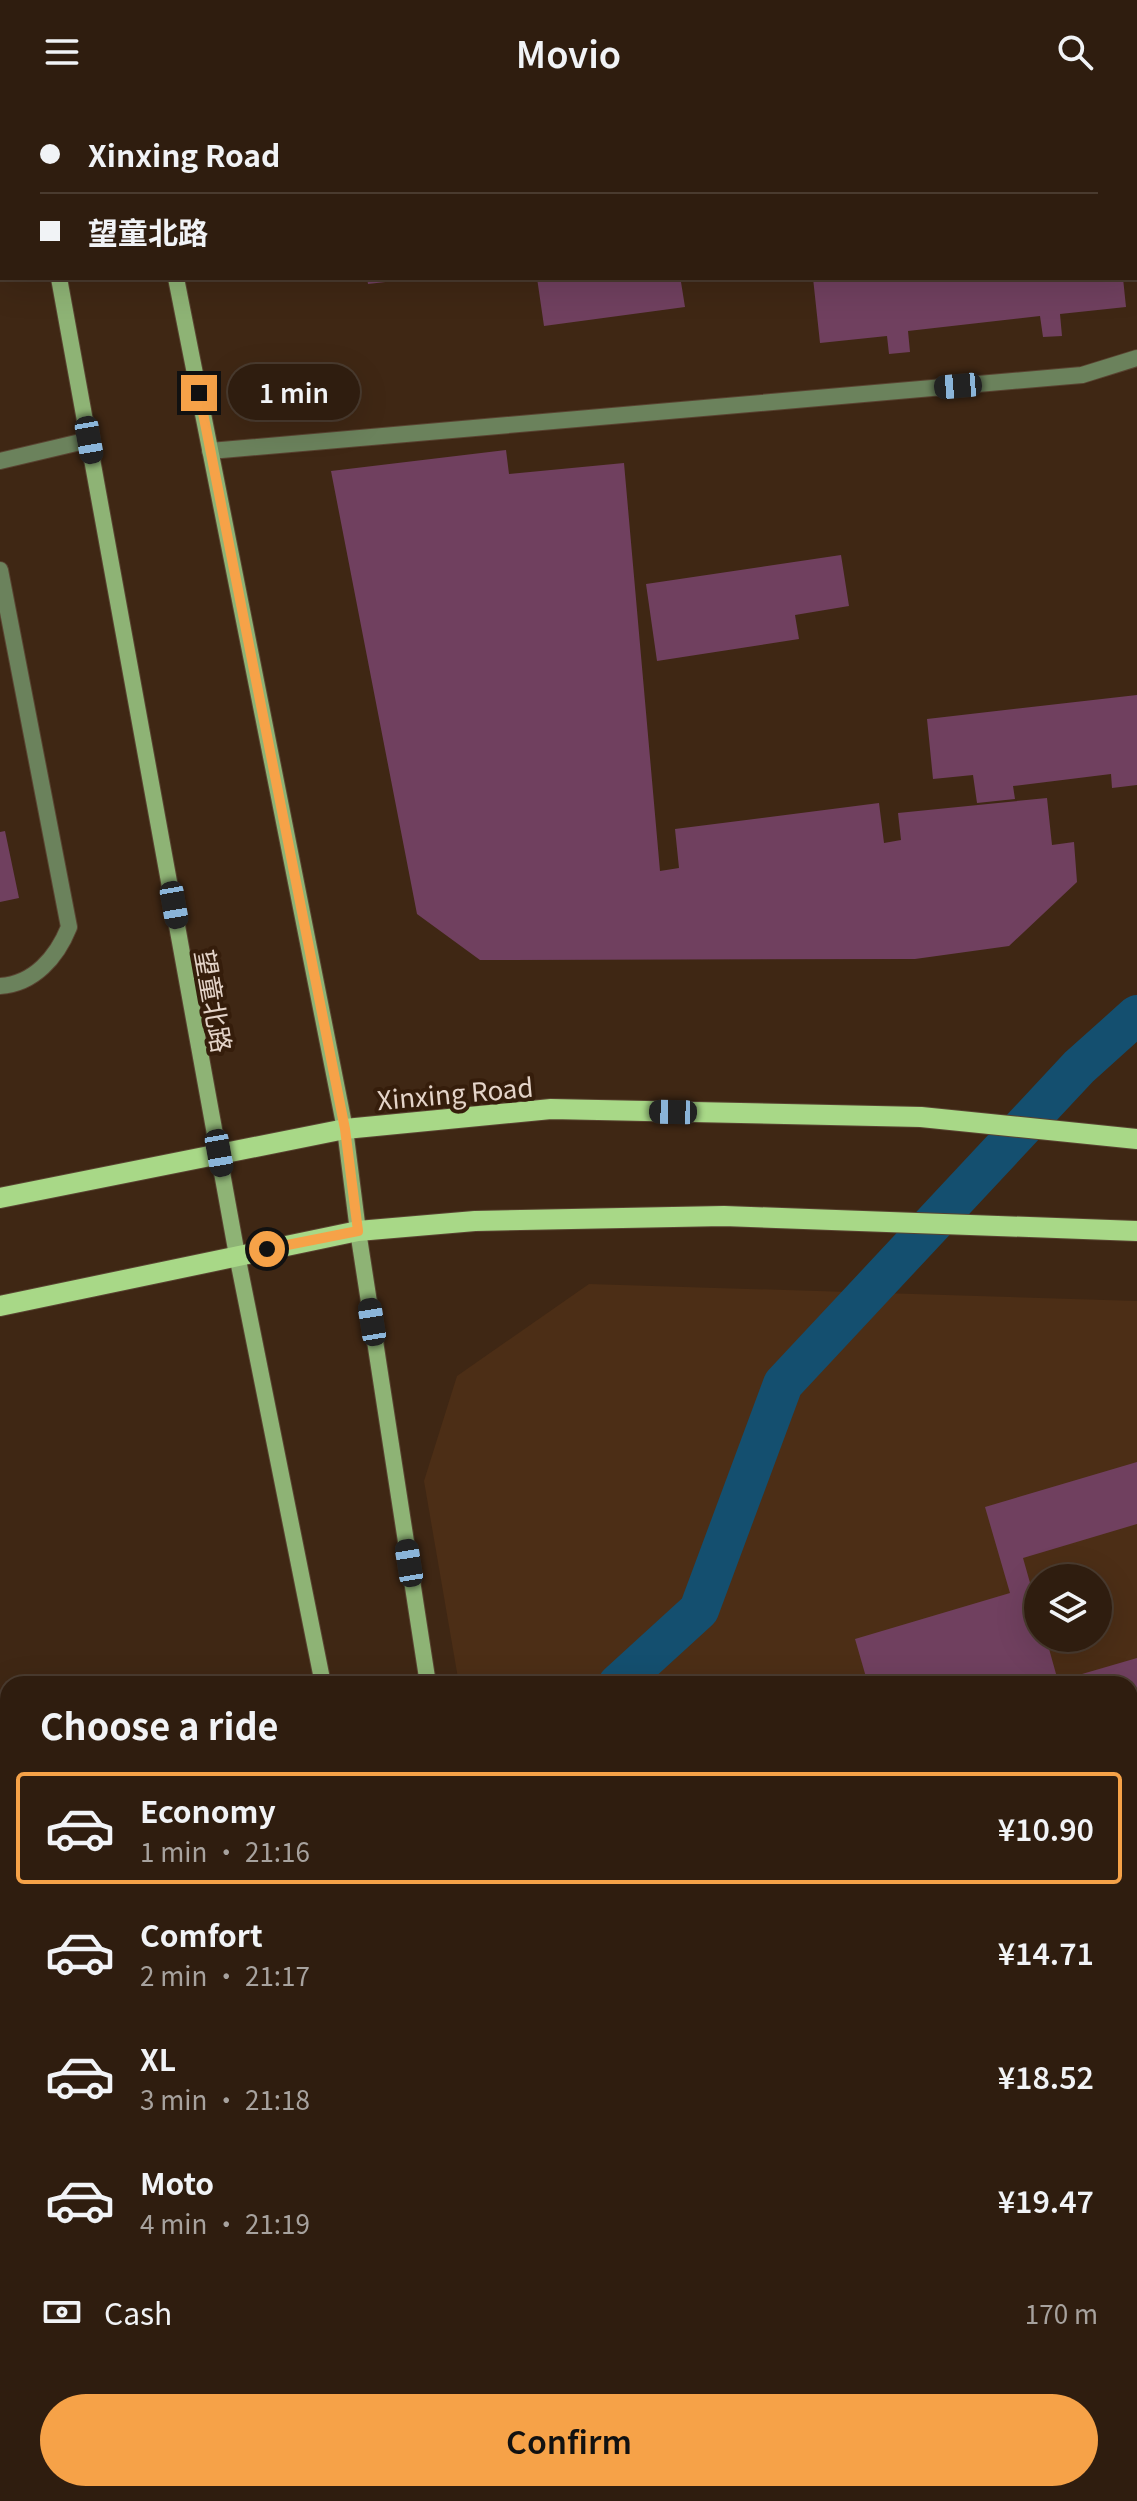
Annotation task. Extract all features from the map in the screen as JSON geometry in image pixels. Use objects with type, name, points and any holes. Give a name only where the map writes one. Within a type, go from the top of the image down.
[{"type":"main road","name":"望童北路","points":[[59,280],[237,1255],[321,1676]]},
{"type":"main road","points":[[176,280],[345,1129],[427,1676]]},
{"type":"main road","name":"Xinxing Road","points":[[0,1198],[345,1129],[551,1109],[921,1117],[1132,1138]]},
{"type":"main road","points":[[0,1306],[358,1231],[475,1221],[724,1216],[1137,1231]]},
{"type":"street","points":[[210,451],[1082,375],[1137,358]]},
{"type":"street","points":[[0,461],[89,440]]},
{"type":"street","points":[[0,570],[69,927],[62,945],[31,978],[0,986]]},
{"type":"shaded area","points":[[589,1284],[1137,1301],[1137,1676],[458,1676],[424,1481],[457,1376]]},
{"type":"building","points":[[367,280],[403,280],[368,284]]},
{"type":"building","points":[[537,280],[698,280],[681,282],[685,307],[544,326]]},
{"type":"building","points":[[813,280],[1123,280],[1126,307],[1060,314],[1062,336],[1043,337],[1040,316],[908,331],[910,352],[889,354],[887,336],[820,343]]},
{"type":"building","points":[[506,450],[509,474],[624,463],[660,871],[679,868],[675,829],[879,803],[884,843],[901,840],[898,813],[1047,798],[1052,845],[1074,842],[1077,882],[1009,946],[915,959],[480,960],[417,914],[331,471]]},
{"type":"building","points":[[841,555],[849,606],[795,615],[799,639],[657,661],[646,584]]},
{"type":"building","points":[[1137,695],[1137,785],[1112,788],[1111,774],[1013,786],[1015,799],[977,803],[973,775],[933,779],[927,719]]},
{"type":"building","points":[[5,831],[19,898],[0,902],[0,832]]},
{"type":"building","points":[[1137,1462],[1137,1524],[1023,1558],[1024,1652],[1050,1652],[1057,1676],[866,1676],[855,1639],[1010,1593],[985,1507]]},
{"type":"building","points":[[1137,1658],[1137,1676],[1075,1676]]},
{"type":"waterway","points":[[627,1676],[699,1610],[783,1384],[1079,1067],[1137,1015]]},
{"type":"route","points":[[199,393],[345,1129],[358,1231],[267,1249]]}]
